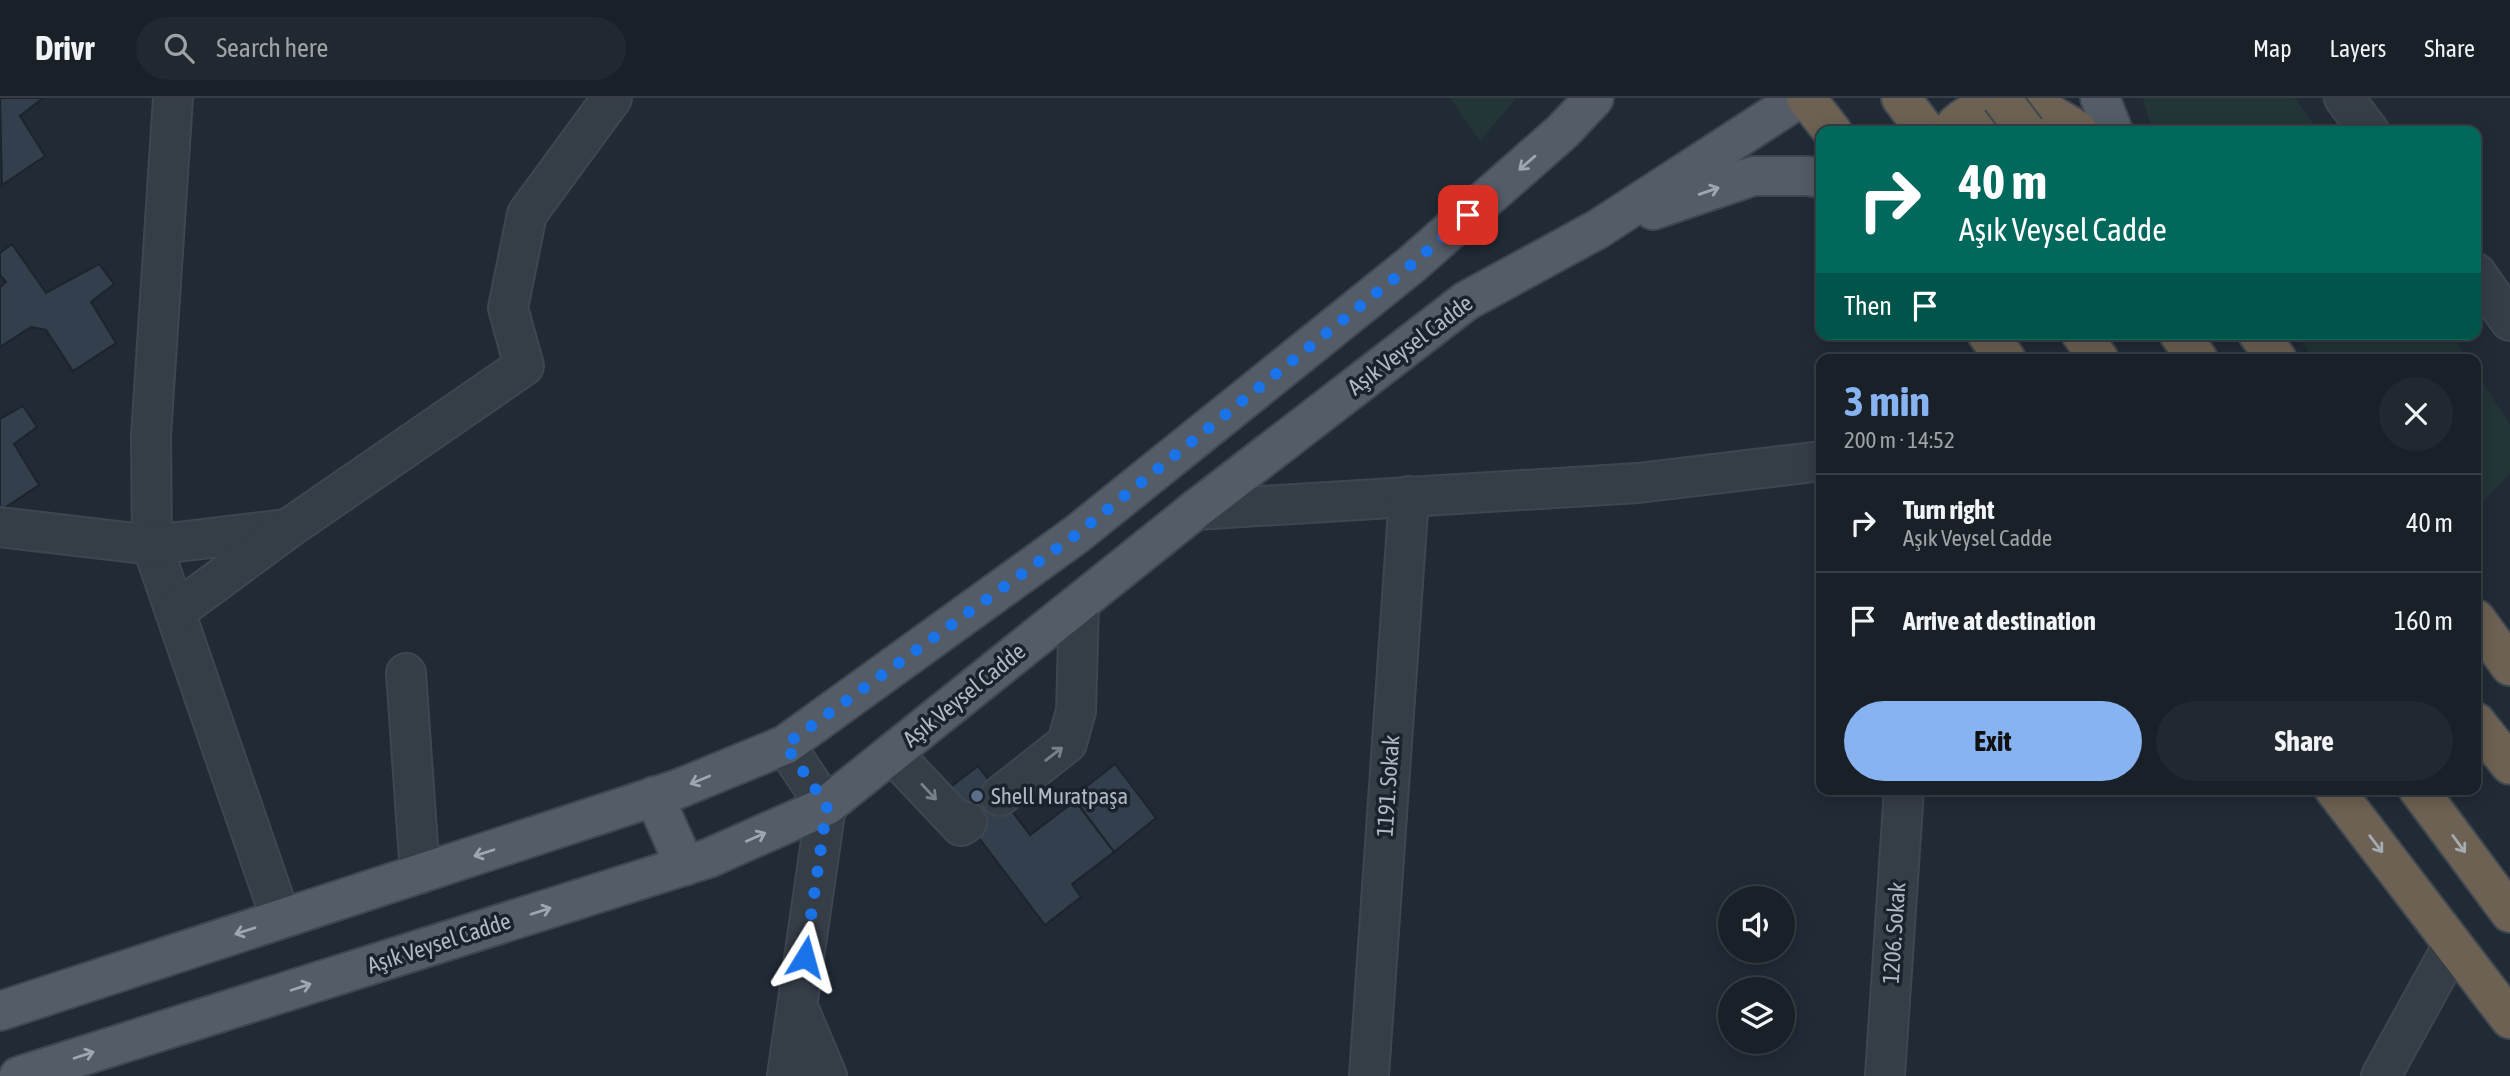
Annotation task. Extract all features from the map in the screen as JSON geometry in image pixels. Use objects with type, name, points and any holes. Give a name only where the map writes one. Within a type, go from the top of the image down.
[{"type":"highway","points":[[1806,98],[1828,126]]},
{"type":"highway","points":[[1901,98],[1922,126]]},
{"type":"highway","points":[[2001,98],[2022,126]]},
{"type":"highway","points":[[2079,98],[2100,126]]},
{"type":"highway","points":[[1954,126],[1982,106],[2017,99],[2068,126]]},
{"type":"highway","points":[[1992,340],[2002,354]]},
{"type":"highway","points":[[2184,340],[2194,354]]},
{"type":"highway","points":[[2263,340],[2273,354]]},
{"type":"highway","points":[[2481,627],[2510,666]]},
{"type":"highway","points":[[2481,728],[2510,765]]},
{"type":"highway","points":[[2339,795],[2510,1020]]},
{"type":"highway","points":[[2422,795],[2510,913]]},
{"type":"main road","points":[[0,1010],[678,789],[785,745],[1077,534],[1411,265],[1572,115],[1594,98]]},
{"type":"main road","name":"Aşık Veysel Cadde","points":[[19,1076],[709,858],[827,806],[1195,510],[1466,301],[1598,229],[1800,98]]},
{"type":"main road","points":[[2101,98],[2111,126]]},
{"type":"main road","points":[[1598,229],[1753,176],[1816,178]]},
{"type":"main road","points":[[654,796],[685,866]]},
{"type":"street","points":[[173,98],[151,436],[152,545],[281,919]]},
{"type":"street","points":[[176,612],[289,528],[524,366],[508,308],[527,214],[612,98]]},
{"type":"street","points":[[2344,98],[2365,126]]},
{"type":"street","points":[[2481,280],[2510,321]]},
{"type":"street","points":[[1195,510],[1638,483],[1816,462]]},
{"type":"street","name":"1191. Sokak","points":[[1369,1076],[1409,496]]},
{"type":"street","points":[[0,527],[152,545],[289,528]]},
{"type":"street","points":[[1000,796],[1067,743],[1076,711],[1079,603]]},
{"type":"street","points":[[406,673],[420,874]]},
{"type":"street","points":[[785,745],[827,806],[787,1076]]},
{"type":"street","points":[[892,753],[961,826],[967,822]]},
{"type":"street","name":"1206. Sokak","points":[[1885,1076],[1904,795]]},
{"type":"street","points":[[2381,1076],[2453,945]]},
{"type":"street","points":[[798,1007],[828,1076]]},
{"type":"shaded area","points":[[1450,98],[1516,98],[1480,141]]},
{"type":"shaded area","points":[[2143,98],[2295,98],[2315,126],[2151,126]]},
{"type":"shaded area","points":[[2301,340],[2456,340],[2465,354],[2311,354]]},
{"type":"shaded area","points":[[2481,380],[2510,425],[2510,473],[2481,504]]},
{"type":"building","points":[[0,98],[43,98],[20,116],[45,156],[2,185]]},
{"type":"building","points":[[12,244],[46,293],[99,264],[114,284],[91,302],[116,343],[73,371],[46,330],[31,327],[0,347],[0,287],[6,282],[0,275],[0,253]]},
{"type":"building","points":[[23,406],[37,427],[14,444],[39,485],[0,511],[0,419]]},
{"type":"building","points":[[1115,764],[1156,818],[1114,852],[1073,797]]},
{"type":"building","points":[[978,766],[1030,835],[1075,801],[1114,852],[1072,884],[1081,897],[1045,925],[944,792]]},
{"type":"place","name":"Shell Muratpaşa","points":[[977,796]]},
{"type":"route","points":[[805,957],[827,806],[785,745],[1077,534],[1411,265],[1468,215]]}]
